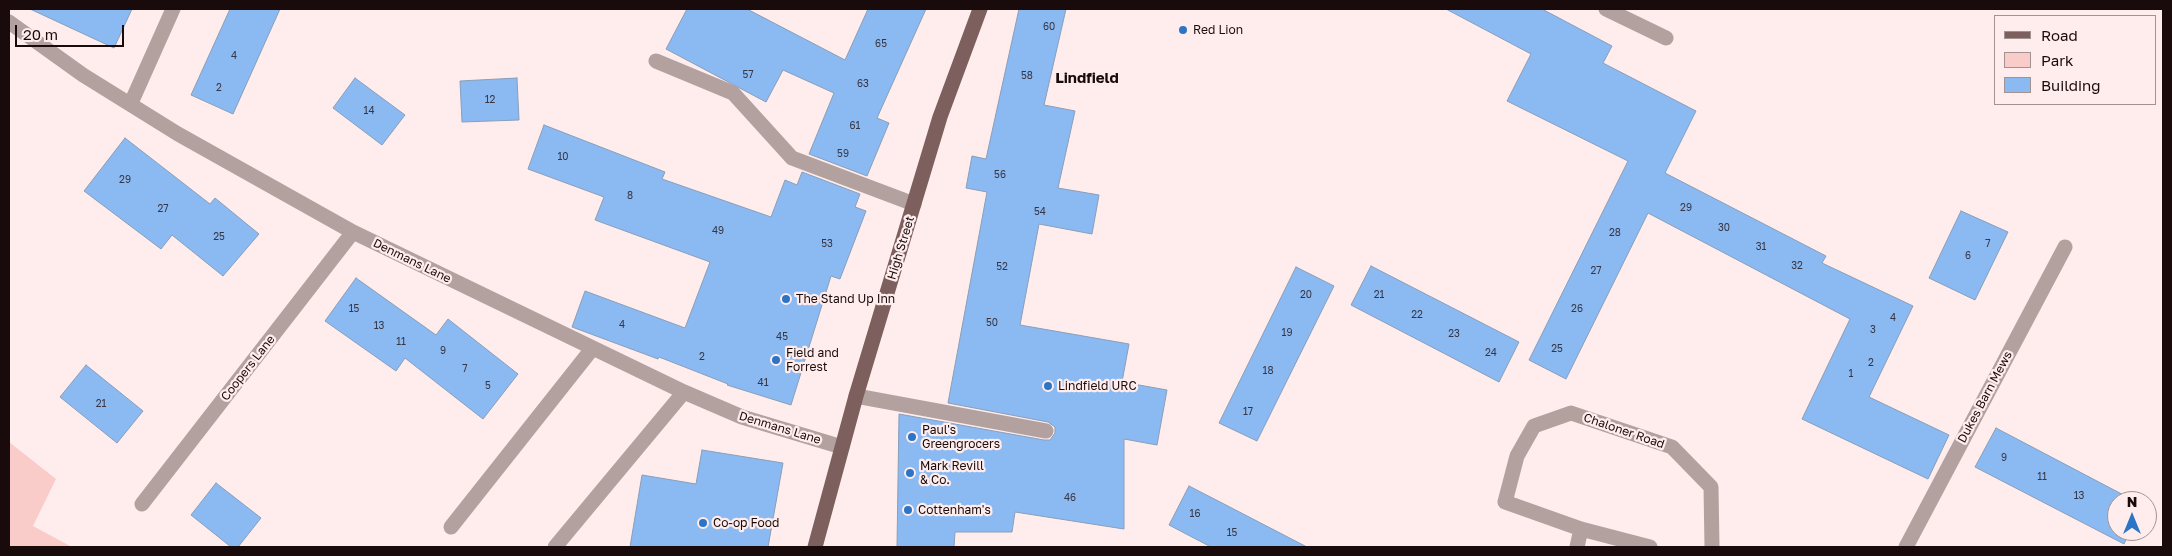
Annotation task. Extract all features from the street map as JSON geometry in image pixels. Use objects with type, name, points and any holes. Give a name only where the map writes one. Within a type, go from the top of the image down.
[{"type":"main road","name":"High Street","points":[[815,547],[856,396],[940,118],[980,9]]},
{"type":"street","points":[[131,103],[173,9]]},
{"type":"street","points":[[1606,9],[1666,38]]},
{"type":"street","name":"Denmans Lane","points":[[9,22],[83,75],[131,103],[178,134],[354,232],[684,392],[742,417],[842,447]]},
{"type":"street","points":[[656,61],[733,93],[792,158],[914,204]]},
{"type":"street","name":"Coopers Lane","points":[[142,504],[354,232]]},
{"type":"street","name":"Dukes Barn Mews","points":[[1906,547],[2065,248]]},
{"type":"street","points":[[451,527],[592,349]]},
{"type":"street","points":[[555,547],[684,392]]},
{"type":"street","points":[[856,396],[1046,431]]},
{"type":"street","name":"Chaloner Road","points":[[1650,547],[1581,528],[1505,502],[1517,456],[1534,426],[1571,413],[1672,447],[1711,487],[1712,547]]},
{"type":"street","points":[[1577,547],[1581,528]]},
{"type":"green space","points":[[9,442],[56,479],[33,526],[72,547],[9,547]]},
{"type":"building","points":[[30,9],[132,9],[114,48]]},
{"type":"building","points":[[230,9],[280,9],[233,114],[191,95]]},
{"type":"building","points":[[687,9],[747,9],[845,60],[868,9],[926,9],[877,118],[889,123],[867,176],[809,154],[834,93],[783,70],[766,102],[666,49]]},
{"type":"building","points":[[1019,9],[1066,9],[1044,105],[1075,111],[1058,188],[1099,195],[1092,234],[1039,224],[1020,325],[1129,344],[1122,382],[1167,390],[1157,445],[1124,439],[1124,529],[1015,512],[1012,532],[955,532],[954,547],[897,547],[899,414],[1044,440],[1050,440],[1055,433],[1055,427],[1048,422],[948,403],[987,192],[966,188],[972,156],[986,159]]},
{"type":"building","points":[[1446,9],[1542,9],[1612,46],[1603,63],[1696,111],[1665,173],[1826,256],[1822,263],[1913,306],[1869,397],[1949,435],[1928,479],[1802,419],[1850,319],[1648,213],[1566,379],[1529,360],[1628,161],[1507,101],[1531,54]]},
{"type":"building","points":[[355,78],[405,115],[382,145],[333,108]]},
{"type":"building","points":[[517,78],[519,120],[462,122],[460,81]]},
{"type":"building","points":[[544,125],[665,172],[662,179],[771,217],[785,180],[797,185],[802,172],[860,194],[855,207],[866,211],[840,279],[831,276],[791,405],[727,385],[659,357],[658,359],[572,327],[585,291],[685,328],[710,262],[595,220],[604,197],[528,169]]},
{"type":"building","points":[[125,138],[210,204],[215,198],[259,234],[223,276],[172,235],[161,249],[84,191]]},
{"type":"building","points":[[1961,211],[2008,232],[1975,300],[1929,278]]},
{"type":"building","points":[[1371,266],[1519,342],[1499,382],[1351,305]]},
{"type":"building","points":[[1296,267],[1334,286],[1257,441],[1219,423]]},
{"type":"building","points":[[356,278],[436,335],[448,319],[518,374],[483,419],[405,358],[396,371],[325,321]]},
{"type":"building","points":[[86,365],[143,411],[117,443],[60,397]]},
{"type":"building","points":[[1996,428],[2116,491],[2107,491],[2107,535],[1975,467]]},
{"type":"building","name":"Co-op Food","points":[[702,450],[783,463],[768,547],[630,547],[642,475],[696,484]]},
{"type":"building","points":[[216,483],[261,518],[238,547],[231,547],[191,515]]},
{"type":"building","points":[[1189,486],[1307,547],[1211,547],[1169,525]]},
{"type":"place","name":"Red Lion","points":[[1183,30]]},
{"type":"place","name":"The Stand Up Inn","points":[[786,299]]},
{"type":"place","name":"Field and Forrest","points":[[776,360]]},
{"type":"place","name":"Lindfield URC","points":[[1048,386]]},
{"type":"place","name":"Paul's Greengrocers","points":[[912,437]]},
{"type":"place","name":"Mark Revill & Co.","points":[[910,473]]},
{"type":"place","name":"Cottenham's","points":[[908,510]]},
{"type":"place","name":"Co-op Food","points":[[703,523]]},
{"type":"district","name":"Lindfield","points":[[1087,78]]}]
